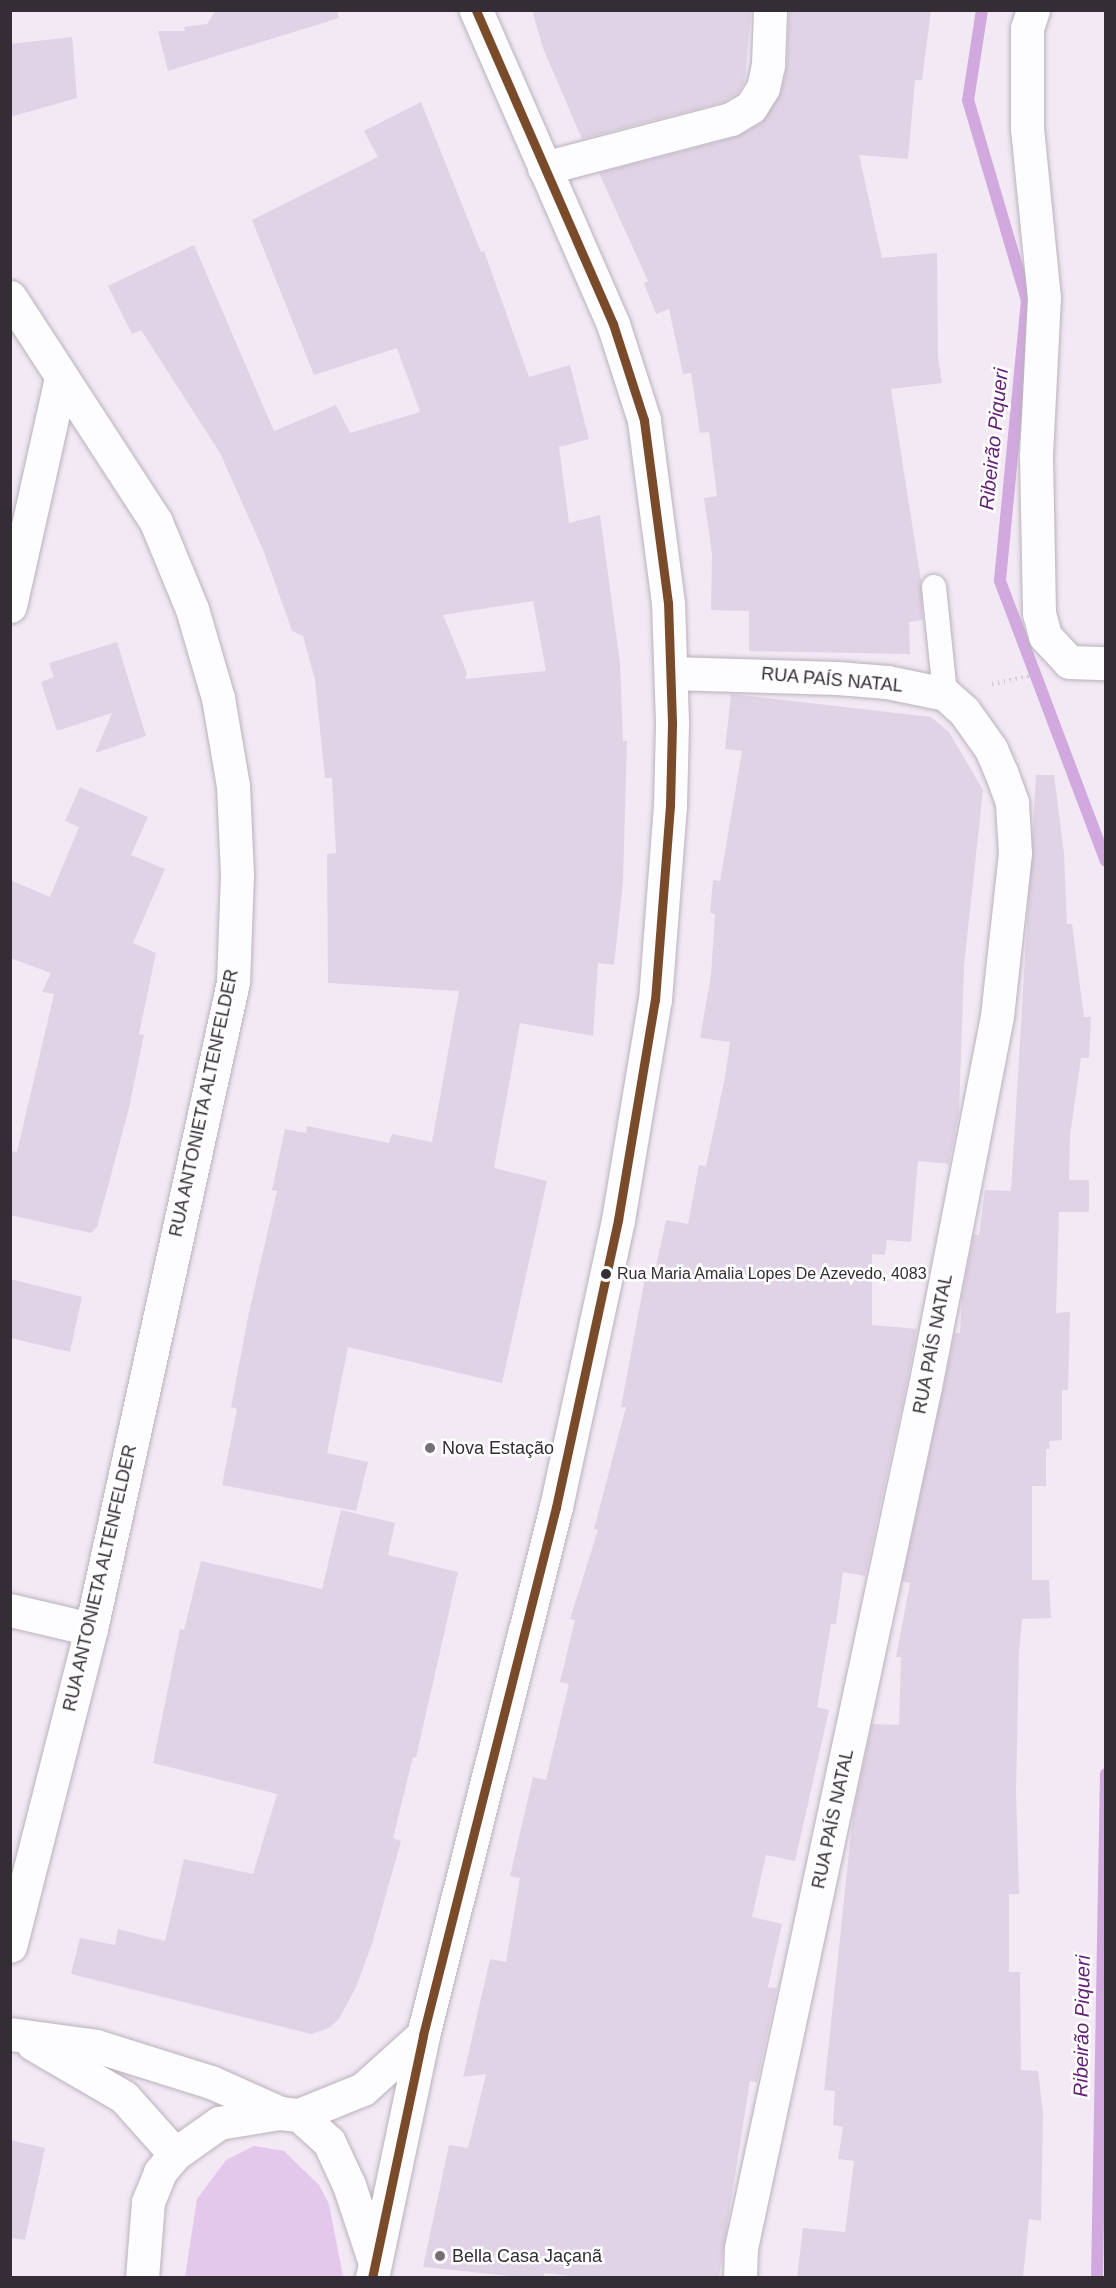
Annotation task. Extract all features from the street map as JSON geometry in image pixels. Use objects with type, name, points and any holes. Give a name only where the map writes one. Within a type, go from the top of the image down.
[{"type":"street","points":[[373,2270],[423,2036],[556,1507],[643,1086],[665,883],[671,673],[661,529],[644,420],[613,324],[476,10]]},
{"type":"street","points":[[544,168],[730,119],[752,107],[763,88],[768,65],[770,10]]},
{"type":"street","points":[[1033,10],[1027,28],[1027,128],[1044,297],[1036,456],[1039,613],[1045,636],[1069,662],[1106,663]]},
{"type":"street","name":"RUA ANTONIETA ALTENFELDER","points":[[10,297],[156,522],[192,609],[219,698],[230,764],[237,874],[233,982],[91,1629],[10,1946]]},
{"type":"street","points":[[10,606],[61,378]]},
{"type":"street","name":"RUA PAÍS NATAL","points":[[671,673],[847,678],[945,694],[964,711],[991,749],[1012,803],[1015,853],[1007,953],[925,1386],[744,2236],[740,2277]]},
{"type":"street","points":[[10,1610],[91,1629]]},
{"type":"street","points":[[14,2035],[96,2046],[194,2076],[289,2114],[317,2128],[339,2162],[373,2270]]},
{"type":"street","points":[[14,2035],[124,2097],[175,2154]]},
{"type":"street","points":[[142,2277],[148,2202],[160,2172],[175,2154],[219,2122],[289,2114],[363,2089],[423,2036]]},
{"type":"lane","points":[[934,587],[945,694]]},
{"type":"path","points":[[980,687],[1033,675]]},
{"type":"shaded area","points":[[254,2146],[284,2151],[319,2185],[329,2204],[343,2277],[185,2277],[197,2199],[226,2160]]},
{"type":"building","points":[[216,10],[337,10],[339,18],[168,71],[158,31],[185,31],[184,27],[207,24]]},
{"type":"building","points":[[532,10],[751,10],[745,81],[738,93],[724,102],[582,139],[543,48]]},
{"type":"building","points":[[789,10],[931,10],[922,80],[915,80],[908,159],[859,155],[882,258],[937,253],[938,356],[942,383],[891,389],[921,581],[923,620],[909,622],[910,654],[749,651],[749,611],[711,610],[712,554],[704,498],[717,496],[709,432],[700,433],[691,373],[683,374],[669,309],[656,314],[644,283],[648,281],[599,173],[736,137],[761,123],[781,92],[787,66]]},
{"type":"building","points":[[72,37],[77,98],[10,117],[10,44]]},
{"type":"building","points":[[421,102],[481,252],[484,251],[529,377],[570,365],[589,439],[559,447],[569,523],[600,515],[620,663],[623,741],[627,741],[623,882],[614,965],[598,963],[593,1036],[520,1023],[494,1168],[547,1181],[502,1383],[348,1347],[327,1453],[368,1462],[356,1511],[222,1485],[237,1409],[231,1407],[248,1317],[277,1191],[272,1190],[285,1129],[306,1133],[307,1126],[389,1143],[392,1134],[432,1142],[459,991],[328,983],[327,854],[336,853],[332,778],[325,778],[315,680],[303,636],[292,631],[264,552],[220,453],[141,330],[132,334],[108,286],[194,245],[274,431],[336,405],[350,433],[420,412],[397,348],[314,375],[252,220],[378,157],[364,131]],"holes":[[[533,601],[546,671],[465,679],[467,673],[443,615]]]},
{"type":"building","points":[[117,642],[146,736],[95,753],[112,713],[57,731],[41,682],[54,677],[49,663]]},
{"type":"building","points":[[731,694],[931,717],[949,732],[983,790],[964,966],[959,1113],[949,1164],[918,1161],[911,1242],[887,1240],[885,1255],[872,1254],[872,1325],[917,1329],[907,1382],[865,1576],[843,1572],[836,1624],[831,1624],[817,1707],[829,1710],[795,1861],[766,1855],[752,1917],[782,1924],[768,1987],[777,1988],[757,2082],[750,2081],[719,2277],[580,2277],[544,2273],[544,2277],[519,2277],[423,2267],[449,2145],[468,2148],[486,2074],[463,2077],[490,1959],[506,1962],[520,1878],[510,1876],[533,1777],[546,1780],[569,1684],[560,1682],[575,1620],[570,1619],[598,1530],[594,1529],[626,1407],[621,1407],[645,1278],[653,1280],[666,1220],[688,1224],[699,1165],[706,1166],[725,1077],[730,1042],[700,1038],[711,975],[715,914],[710,913],[713,880],[720,881],[742,751],[725,749]]},
{"type":"building","points":[[1036,775],[1054,775],[1064,854],[1067,924],[1072,924],[1084,1017],[1091,1017],[1089,1058],[1081,1058],[1070,1135],[1069,1180],[1089,1180],[1089,1212],[1059,1212],[1056,1313],[1070,1312],[1068,1390],[1062,1390],[1062,1440],[1049,1441],[1050,1449],[1046,1449],[1046,1486],[1032,1486],[1032,1580],[1049,1580],[1051,1618],[1022,1619],[1019,1652],[1016,1791],[1019,1894],[1009,1894],[1009,1972],[1020,1972],[1021,2070],[1038,2071],[1043,2113],[1041,2221],[1029,2219],[1023,2277],[797,2277],[803,2228],[845,2232],[854,2161],[838,2159],[843,2127],[833,2125],[835,2091],[824,2090],[853,1814],[872,1724],[899,1725],[901,1657],[896,1657],[910,1583],[902,1581],[955,1333],[960,1333],[962,1296],[974,1235],[979,1235],[985,1190],[1011,1191]]},
{"type":"building","points":[[80,787],[148,817],[131,855],[165,869],[133,943],[156,953],[139,1034],[144,1035],[129,1108],[97,1227],[91,1233],[10,1215],[10,1151],[17,1152],[54,994],[42,992],[51,973],[10,958],[10,880],[50,897],[79,827],[65,821]]},
{"type":"building","points":[[10,1279],[82,1297],[70,1352],[10,1338]]},
{"type":"building","points":[[341,1510],[395,1523],[388,1555],[458,1572],[416,1758],[413,1757],[393,1838],[401,1841],[372,1944],[356,1987],[339,2019],[329,2028],[311,2034],[71,1974],[80,1938],[115,1945],[118,1929],[165,1941],[184,1859],[253,1874],[277,1794],[153,1763],[180,1629],[184,1630],[201,1561],[322,1589]]},
{"type":"building","points":[[10,2140],[45,2148],[25,2240],[10,2238]]},
{"type":"waterway","name":"Ribeirão Piqueri","points":[[982,10],[968,100],[1027,300],[1000,581],[1106,861]]},
{"type":"waterway","name":"Ribeirão Piqueri","points":[[1097,2278],[1106,1774]]},
{"type":"transit line","points":[[372,2278],[423,2035],[556,1507],[618,1220],[655,1000],[670,806],[672,722],[668,603],[644,420],[613,324],[476,10]]},
{"type":"place","name":"Rua Maria Amalia Lopes De Azevedo, 4083","points":[[606,1274]]},
{"type":"place","name":"Nova Estação","points":[[430,1448]]},
{"type":"place","name":"Bella Casa Jaçanã","points":[[440,2256]]}]
